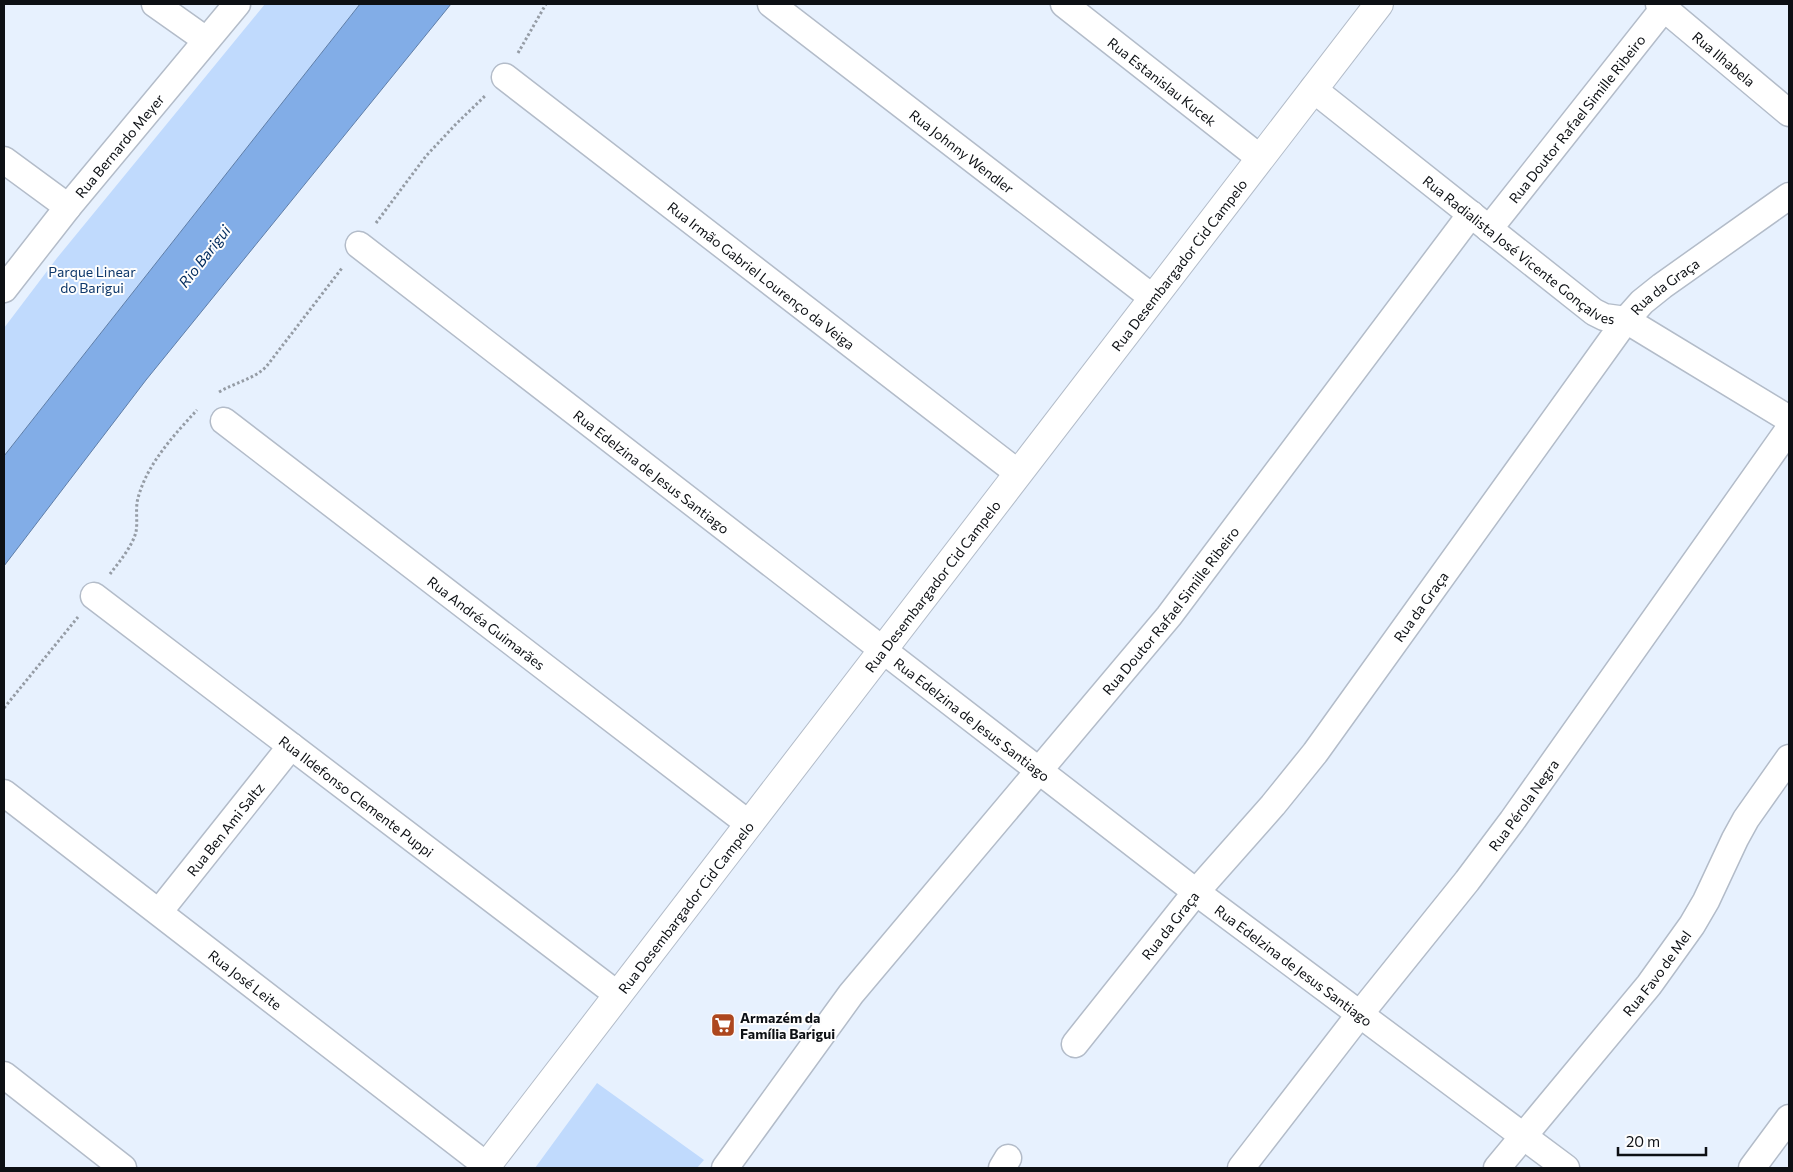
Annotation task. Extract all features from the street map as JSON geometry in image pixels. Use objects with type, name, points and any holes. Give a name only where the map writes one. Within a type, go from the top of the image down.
[{"type":"street","points":[[155,4],[206,40]]},
{"type":"street","name":"Rua Bernardo Meyer","points":[[4,289],[68,206],[237,4]]},
{"type":"street","name":"Rua Johnny Wendler","points":[[772,4],[1153,298]]},
{"type":"street","name":"Rua Estanislau Kucek","points":[[1064,4],[1260,158]]},
{"type":"street","name":"Rua Desembargador Cid Campelo","points":[[486,1167],[1379,4]]},
{"type":"street","name":"Rua Ilhabela","points":[[1662,6],[1789,112]]},
{"type":"street","name":"Rua Doutor Rafael Simille Ribeiro","points":[[725,1168],[851,994],[1169,616],[1480,221],[1662,6]]},
{"type":"street","name":"Rua Irmão Gabriel Lourenço da Veiga","points":[[505,78],[1018,473]]},
{"type":"street","name":"Rua Radialista José Vicente Gonçalves","points":[[1313,90],[1594,312],[1604,317],[1626,320],[1789,419]]},
{"type":"street","points":[[4,160],[68,206]]},
{"type":"street","name":"Rua da Graça","points":[[1075,1044],[1196,892],[1273,805],[1345,714],[1626,320],[1642,302],[1662,286],[1789,196]]},
{"type":"street","name":"Rua Edelzina de Jesus Santiago","points":[[359,245],[1196,892],[1566,1168]]},
{"type":"street","name":"Rua Andréa Guimarães","points":[[224,422],[749,824]]},
{"type":"street","name":"Rua Pérola Negra","points":[[1241,1168],[1512,821],[1789,429]]},
{"type":"street","name":"Rua Ildefonso Clemente Puppi","points":[[94,596],[618,995]]},
{"type":"street","name":"Rua Ben Ami Saltz","points":[[159,912],[290,746]]},
{"type":"street","name":"Rua Favo de Mel","points":[[1497,1168],[1670,958],[1706,901],[1746,819],[1789,758]]},
{"type":"street","name":"Rua José Leite","points":[[4,793],[486,1167]]},
{"type":"street","points":[[4,1075],[123,1168]]},
{"type":"street","points":[[1752,1168],[1789,1118]]},
{"type":"path","points":[[213,396],[230,386],[257,376],[266,367],[426,156],[456,124],[505,78],[546,4]]},
{"type":"path","points":[[4,708],[94,596],[128,548],[136,534],[138,499],[150,469],[178,431],[199,407]]},
{"type":"green space","name":"Parque Linear do Barigui","points":[[265,4],[360,4],[4,456],[4,328],[57,258]]},
{"type":"green space","points":[[597,1083],[704,1160],[697,1168],[535,1168]]},
{"type":"water","name":"Rio Barigui","points":[[360,4],[451,4],[146,380],[4,566],[4,456]]},
{"type":"place","name":"Armazém da Família Barigui","points":[[723,1025]]}]
